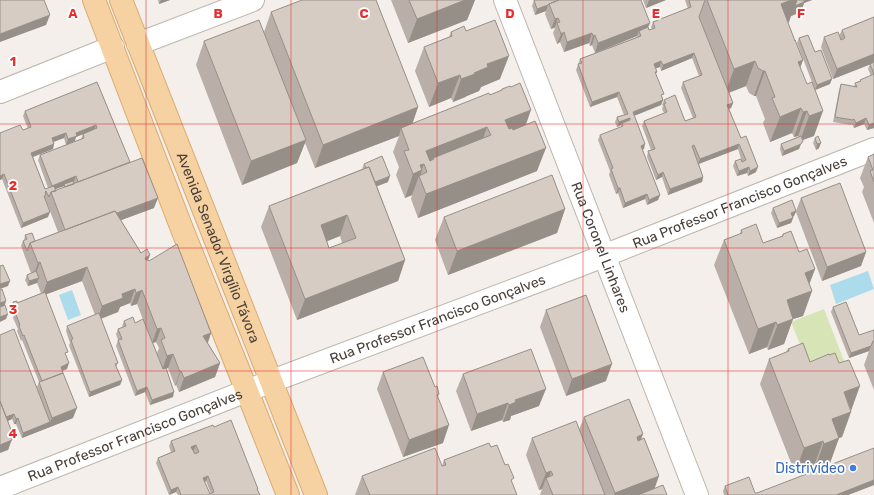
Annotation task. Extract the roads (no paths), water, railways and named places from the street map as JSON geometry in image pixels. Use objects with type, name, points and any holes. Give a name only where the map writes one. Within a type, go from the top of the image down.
[{"type":"main road","name":"Avenida Senador Virgílio Távora","points":[[94,0],[182,229],[288,495]]},
{"type":"main road","name":"Avenida Senador Virgílio Távora","points":[[121,0],[316,495]]},
{"type":"street","points":[[138,44],[253,0]]},
{"type":"street","name":"Rua Coronel Linhares","points":[[505,0],[697,495]]},
{"type":"street","points":[[0,92],[113,47]]},
{"type":"street","name":"Rua Professor Francisco Gonçalves","points":[[0,488],[272,381],[604,256],[874,149]]},
{"type":"water","points":[[868,271],[874,289],[836,304],[830,285]]},
{"type":"water","points":[[72,290],[81,315],[68,320],[59,295]]},
{"type":"place","name":"Distrivídeo","points":[[853,468]]}]
